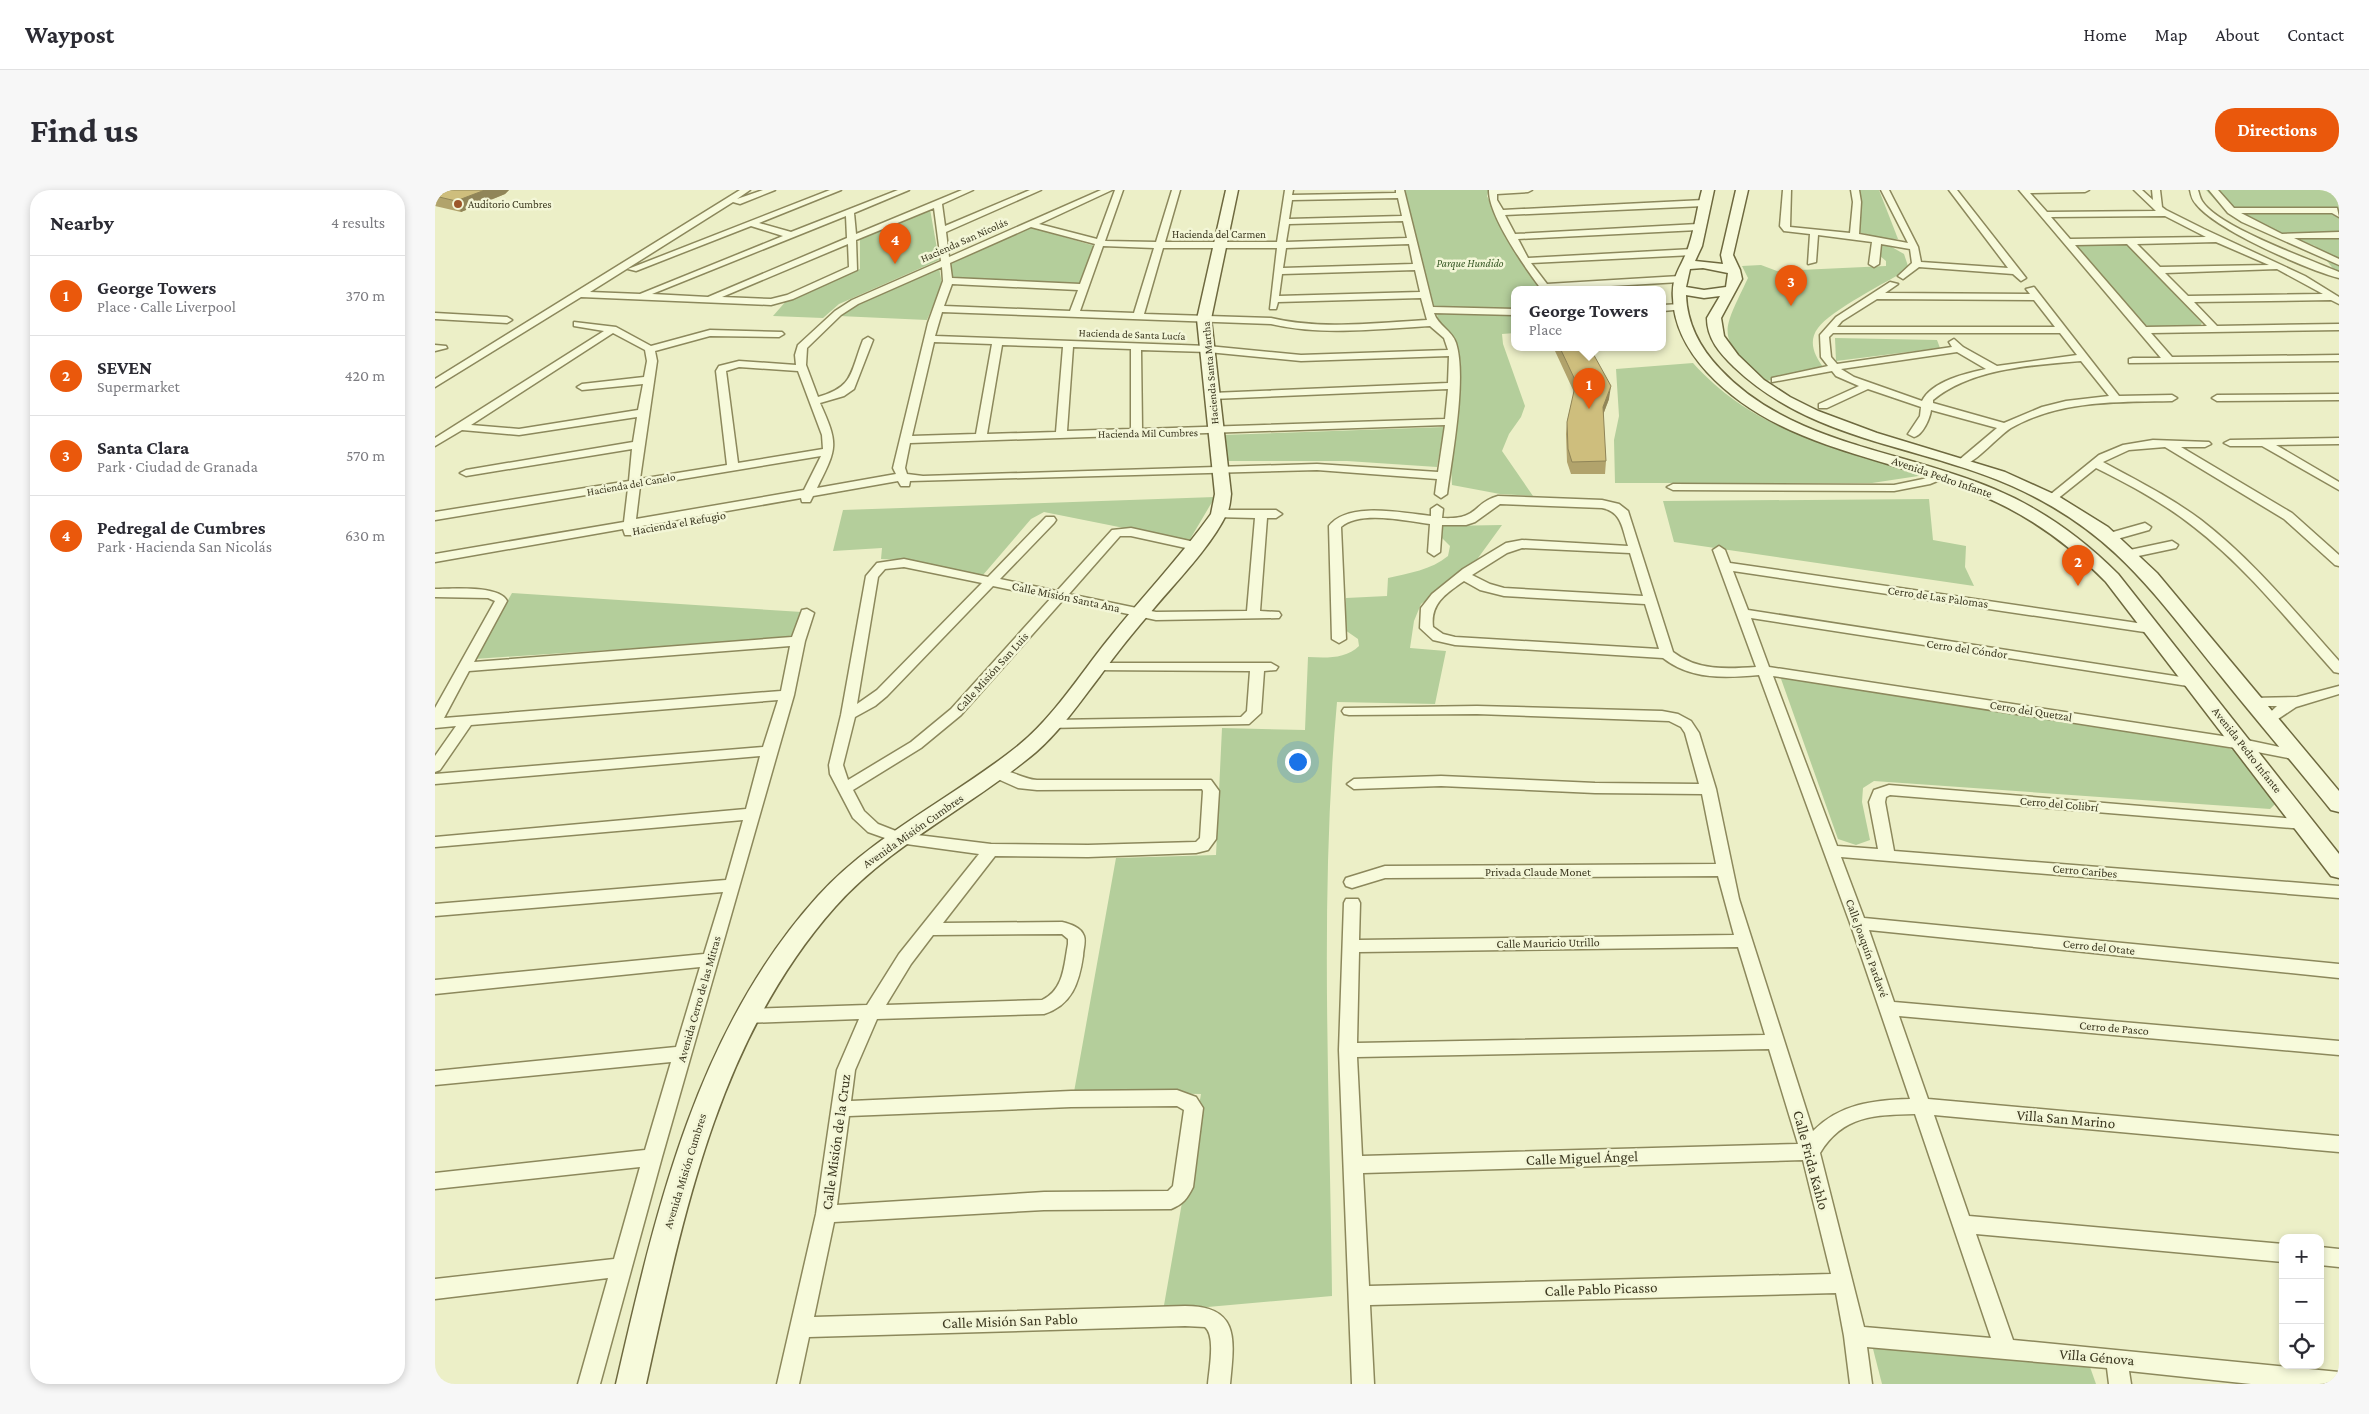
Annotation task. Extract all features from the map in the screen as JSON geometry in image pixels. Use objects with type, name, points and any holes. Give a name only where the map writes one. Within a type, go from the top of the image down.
[{"type":"main road","name":"Hacienda Santa Martha","points":[[1221,469],[1211,396],[1209,349],[1204,319],[1232,190]]},
{"type":"main road","name":"Avenida Pedro Infante","points":[[1742,190],[1727,255],[1727,261],[1734,270],[1735,278],[1729,291],[1721,301],[1714,319],[1717,336],[1742,368],[1765,387],[1799,408],[1825,420],[1963,462],[2052,498],[2079,514],[2110,537],[2149,574],[2252,702],[2339,805]]},
{"type":"main road","name":"Avenida Pedro Infante","points":[[1706,197],[1685,272],[1681,307],[1691,344],[1714,375],[1750,405],[1771,417],[1820,437],[1943,475],[1999,497],[2068,536],[2111,578],[2339,870]]},
{"type":"main road","points":[[1729,291],[1705,294],[1685,272],[1703,264],[1734,270]]},
{"type":"main road","name":"Avenida Misión Cumbres","points":[[631,1384],[663,1242],[685,1162],[706,1103],[745,1016],[760,990],[792,944],[825,903],[853,874],[899,838],[996,773],[1051,725],[1095,667],[1195,546],[1219,514],[1223,494],[1221,469]]},
{"type":"street","points":[[435,384],[747,190]]},
{"type":"street","points":[[722,205],[771,190]]},
{"type":"street","points":[[608,277],[837,190]]},
{"type":"street","points":[[638,296],[905,190]]},
{"type":"street","points":[[709,299],[969,190]]},
{"type":"street","points":[[940,231],[1037,190]]},
{"type":"street","name":"Hacienda San Nicolás","points":[[801,368],[799,353],[802,347],[838,313],[855,302],[1108,190]]},
{"type":"street","points":[[1074,314],[1119,190]]},
{"type":"street","points":[[1138,317],[1176,190]]},
{"type":"street","points":[[1528,190],[1492,191],[1493,200],[1525,261],[1545,286]]},
{"type":"street","points":[[1787,190],[1784,226],[1794,231],[1854,236],[1914,247]]},
{"type":"street","points":[[1854,236],[1857,202],[1855,190]]},
{"type":"street","points":[[1885,190],[1914,247],[1917,264]]},
{"type":"street","points":[[1903,276],[1917,264],[2018,274],[1953,190]]},
{"type":"street","points":[[2024,191],[2085,190]]},
{"type":"street","points":[[2138,190],[2167,213],[2215,240],[2280,268],[2336,299]]},
{"type":"street","points":[[2156,190],[2158,207]]},
{"type":"street","points":[[2195,190],[2194,194],[2200,206],[2219,220],[2243,234],[2339,275]]},
{"type":"street","points":[[2213,190],[2231,211],[2276,236],[2339,262]]},
{"type":"street","points":[[2024,191],[2047,215],[2169,360]]},
{"type":"street","points":[[1271,321],[1288,194],[1401,193],[1432,323],[1447,335],[1453,345],[1453,386],[1441,494]]},
{"type":"street","points":[[1499,213],[1706,197]]},
{"type":"street","points":[[903,480],[899,468],[930,339],[948,281],[940,231],[938,203]]},
{"type":"street","points":[[2231,211],[2334,210],[2339,214]]},
{"type":"street","points":[[580,294],[777,301],[851,270],[855,265],[851,211]]},
{"type":"street","points":[[2047,215],[2167,213]]},
{"type":"street","points":[[1285,222],[1407,218]]},
{"type":"street","points":[[750,223],[790,235]]},
{"type":"street","name":"Hacienda del Carmen","points":[[1030,224],[1100,244],[1221,246],[1412,242]]},
{"type":"street","points":[[1513,237],[1698,227]]},
{"type":"street","points":[[1811,262],[1813,233]]},
{"type":"street","points":[[2276,236],[2339,235]]},
{"type":"street","points":[[1874,264],[1877,240]]},
{"type":"street","points":[[2068,242],[2215,240]]},
{"type":"street","points":[[2129,241],[2214,328]]},
{"type":"street","points":[[1525,261],[1685,272]]},
{"type":"street","points":[[1278,271],[1418,267]]},
{"type":"street","points":[[2156,270],[2280,268]]},
{"type":"street","points":[[1571,286],[1685,272]]},
{"type":"street","points":[[948,281],[1084,287]]},
{"type":"street","points":[[1893,284],[1839,319],[1825,337],[1824,346],[1827,357],[1835,368],[1840,374],[1867,386],[1928,406],[2006,427]]},
{"type":"street","points":[[2029,286],[2082,358],[2116,399]]},
{"type":"street","points":[[1275,300],[1424,295]]},
{"type":"street","points":[[1874,296],[2036,297]]},
{"type":"street","points":[[2186,299],[2336,299]]},
{"type":"street","points":[[1666,308],[1681,307]]},
{"type":"street","points":[[938,309],[1271,321],[1291,326],[1314,327],[1432,323]]},
{"type":"street","points":[[1429,310],[1511,312]]},
{"type":"street","points":[[435,316],[507,320]]},
{"type":"street","points":[[577,324],[613,329],[650,349],[710,334],[779,334]]},
{"type":"street","points":[[2143,330],[2339,327]]},
{"type":"street","points":[[435,443],[613,329]]},
{"type":"street","points":[[1830,330],[2061,330]]},
{"type":"street","points":[[1946,330],[1959,349],[1994,369]]},
{"type":"street","name":"Hacienda de Santa Lucía","points":[[930,339],[1209,349],[1313,358],[1453,353]]},
{"type":"street","points":[[816,401],[840,394],[850,387],[868,340]]},
{"type":"street","points":[[981,437],[998,341]]},
{"type":"street","points":[[1061,435],[1068,344]]},
{"type":"street","points":[[1136,347],[1137,433]]},
{"type":"street","points":[[629,528],[638,445],[649,380],[652,354],[650,349]]},
{"type":"street","points":[[1776,380],[1835,368],[1959,349]]},
{"type":"street","points":[[1914,434],[1925,416],[1929,399],[1935,392],[1994,369],[2056,359],[2082,358]]},
{"type":"street","points":[[2133,361],[2339,358]]},
{"type":"street","points":[[733,466],[721,371],[723,368],[739,364],[801,368],[816,401],[828,435],[827,452],[807,498]]},
{"type":"street","points":[[582,388],[649,380]]},
{"type":"street","points":[[1211,396],[1453,386]]},
{"type":"street","points":[[1823,406],[1867,386]]},
{"type":"street","points":[[2217,398],[2339,397]]},
{"type":"street","points":[[1963,462],[2006,427],[2044,410],[2090,401],[2172,398]]},
{"type":"street","points":[[461,427],[519,432],[643,414]]},
{"type":"street","name":"Hacienda Mil Cumbres","points":[[907,440],[1449,422]]},
{"type":"street","points":[[2230,443],[2339,441]]},
{"type":"street","points":[[2264,443],[2339,487]]},
{"type":"street","points":[[2052,498],[2095,463],[2111,453],[2123,449],[2168,444],[2205,444]]},
{"type":"street","points":[[2168,444],[2288,516],[2339,562]]},
{"type":"street","points":[[466,472],[638,445]]},
{"type":"street","name":"Hacienda del Canelo","points":[[435,516],[827,452]]},
{"type":"street","points":[[2095,463],[2173,506],[2218,540],[2254,576],[2339,670]]},
{"type":"street","points":[[1221,469],[1340,468],[1443,476]]},
{"type":"street","name":"Hacienda el Refugio","points":[[435,558],[629,528],[903,480],[1221,469]]},
{"type":"street","points":[[1673,488],[1894,488],[1926,482],[1943,475]]},
{"type":"street","points":[[1339,639],[1335,526],[1337,521],[1343,517],[1359,514],[1436,515],[1457,522],[1472,519],[1494,501],[1503,499],[1603,504],[1615,507],[1624,514],[1636,550],[1649,600],[1667,654],[1445,640],[1431,633],[1426,622],[1426,613],[1430,603],[1441,592],[1502,549],[1516,544],[1636,550]]},
{"type":"street","points":[[1219,514],[1277,514]]},
{"type":"street","points":[[1253,615],[1261,514]]},
{"type":"street","points":[[1434,552],[1436,515]]},
{"type":"street","points":[[996,773],[1023,784],[1037,785],[1206,784],[1211,791],[1208,839],[1202,846],[1088,851],[991,850],[899,838],[873,828],[858,814],[844,789],[837,774],[836,765],[848,715],[882,693],[1050,520]]},
{"type":"street","points":[[2110,537],[2145,527]]},
{"type":"street","name":"Hacienda el Refugio","points":[[435,566],[629,528]]},
{"type":"street","name":"Calle Misión San Luis","points":[[844,789],[884,766],[938,730],[995,671],[1112,536],[1120,532],[1131,532],[1195,546]]},
{"type":"street","points":[[2129,554],[2172,545]]},
{"type":"street","name":"Calle Joaquín Pardavé","points":[[1719,550],[1741,613],[1859,923],[1921,1106],[1965,1224],[2007,1350]]},
{"type":"street","name":"Calle Misión Santa Ana","points":[[848,715],[872,576],[881,566],[904,563],[1139,613],[1172,616],[1274,614]]},
{"type":"street","name":"Cerro de Las Palomas","points":[[1724,566],[2151,628]]},
{"type":"street","points":[[1465,576],[1485,587],[1504,592],[1649,600]]},
{"type":"street","points":[[435,593],[489,594],[499,597],[499,607],[435,722],[465,722],[787,695]]},
{"type":"street","name":"Avenida Cerro de las Mitras","points":[[589,1384],[652,1157],[733,885],[769,751],[787,695],[798,641],[807,613]]},
{"type":"street","name":"Cerro del Cóndor","points":[[1741,613],[2194,683]]},
{"type":"street","points":[[465,667],[798,641]]},
{"type":"street","name":"Cerro del Quetzal","points":[[1667,654],[1682,666],[1704,672],[1764,670],[2242,744],[2298,755]]},
{"type":"street","points":[[1051,725],[1245,721],[1254,713],[1264,668],[1095,667]]},
{"type":"street","points":[[2269,720],[2273,714],[2298,702],[2339,690]]},
{"type":"street","points":[[2252,702],[2298,702]]},
{"type":"street","name":"Calle Frida Kahlo","points":[[1349,711],[1468,710],[1662,715],[1673,717],[1686,724],[1692,733],[1708,789],[1725,870],[1743,941],[1777,1042],[1810,1152],[1844,1283],[1855,1336],[1861,1384]]},
{"type":"street","points":[[435,767],[465,722]]},
{"type":"street","points":[[435,779],[769,751]]},
{"type":"street","points":[[1354,784],[1441,781],[1595,788],[1708,789]]},
{"type":"street","name":"Cerro del Colibrí","points":[[1887,855],[1877,802],[1879,794],[1889,790],[2303,824]]},
{"type":"street","points":[[435,842],[751,814]]},
{"type":"street","name":"Calle Misión de la Cruz","points":[[788,1384],[825,1214],[846,1070],[871,1014],[905,959],[991,850]]},
{"type":"street","name":"Cerro Caribes","points":[[1831,851],[2339,892]]},
{"type":"street","name":"Privada Claude Monet","points":[[1352,882],[1385,872],[1725,870]]},
{"type":"street","points":[[435,910],[733,885]]},
{"type":"street","points":[[1352,903],[1348,1050],[1363,1384]]},
{"type":"street","name":"Cerro del Otate","points":[[1859,923],[2339,971]]},
{"type":"street","points":[[745,1016],[871,1014],[1044,1007],[1061,999],[1069,986],[1076,944],[1073,933],[1062,928],[929,929]]},
{"type":"street","name":"Calle Mauricio Utrillo","points":[[1352,946],[1743,941]]},
{"type":"street","points":[[435,987],[711,960]]},
{"type":"street","name":"Cerro de Pasco","points":[[1888,1008],[2339,1048]]},
{"type":"street","points":[[1348,1050],[1777,1042]]},
{"type":"street","points":[[435,1078],[683,1054]]},
{"type":"street","points":[[825,1214],[1044,1201],[1171,1200],[1178,1196],[1183,1187],[1194,1108],[1189,1102],[1177,1098],[1071,1099],[841,1109]]},
{"type":"street","name":"Villa San Marino","points":[[1810,1152],[1817,1137],[1827,1127],[1849,1114],[1870,1108],[1921,1106],[2339,1144]]},
{"type":"street","name":"Calle Miguel Ángel","points":[[1354,1165],[1810,1152]]},
{"type":"street","points":[[435,1181],[652,1157]]},
{"type":"street","points":[[1965,1224],[2279,1253]]},
{"type":"street","points":[[2324,1256],[2339,1258]]},
{"type":"street","points":[[435,1289],[622,1268]]},
{"type":"street","name":"Calle Pablo Picasso","points":[[1359,1296],[1844,1283]]},
{"type":"street","name":"Calle Misión San Pablo","points":[[801,1327],[1185,1316],[1210,1318],[1217,1324],[1221,1334],[1219,1384]]},
{"type":"street","name":"Villa Génova","points":[[1855,1336],[2116,1358],[2339,1384]]},
{"type":"street","points":[[2116,1358],[2120,1384]]},
{"type":"green space","name":"Parque Hundido","points":[[1404,190],[1489,190],[1487,196],[1518,258],[1537,279],[1540,286],[1511,286],[1511,310],[1434,306]]},
{"type":"green space","points":[[1858,190],[1879,190],[1898,239],[1888,240],[1858,232]]},
{"type":"green space","points":[[2206,190],[2339,190],[2339,276],[2315,246],[2228,214]]},
{"type":"green space","points":[[930,209],[939,260],[839,304],[823,318],[773,316],[787,300],[860,269],[860,238]]},
{"type":"green space","points":[[1029,227],[1095,246],[1081,284],[953,279],[950,263]]},
{"type":"green space","points":[[2078,243],[2122,243],[2129,246],[2202,323],[2200,326],[2151,327],[2141,323],[2075,245]]},
{"type":"green space","points":[[1878,245],[1890,246],[1904,254],[1909,269],[1874,288],[1824,321],[1813,338],[1813,348],[1823,367],[1767,381],[1750,366],[1731,344],[1728,335],[1728,325],[1748,278],[1742,266],[1761,265],[1777,271],[1886,266],[1886,261],[1880,256]]},
{"type":"green space","points":[[939,268],[942,284],[927,320],[839,316],[852,306]]},
{"type":"green space","points":[[1437,313],[1511,315],[1511,333],[1502,334],[1503,344],[1525,406],[1521,417],[1509,434],[1502,451],[1533,496],[1500,494],[1452,485],[1451,465],[1459,394],[1456,344],[1438,321]]},
{"type":"green space","points":[[1835,338],[1937,340],[1940,348],[1836,361]]},
{"type":"green space","points":[[1693,363],[1719,388],[1746,408],[1773,423],[1801,435],[1925,475],[1872,483],[1615,483],[1614,440],[1619,416],[1616,369]]},
{"type":"green space","points":[[1444,427],[1437,467],[1347,461],[1223,461],[1222,435]]},
{"type":"green space","points":[[1215,497],[1189,541],[1044,512],[1031,519],[983,575],[905,560],[881,559],[882,548],[833,551],[843,510]]},
{"type":"green space","points":[[1929,499],[1933,540],[1966,546],[1965,567],[1974,586],[1674,542],[1663,501]]},
{"type":"green space","points":[[1502,525],[1473,565],[1421,604],[1414,621],[1410,648],[1446,651],[1435,704],[1337,702],[1328,850],[1327,924],[1332,1296],[1163,1311],[1201,1094],[1074,1092],[1116,858],[1216,855],[1222,728],[1305,730],[1308,657],[1342,655],[1359,646],[1358,639],[1345,630],[1346,598],[1387,596],[1388,578],[1427,568],[1448,556],[1450,546],[1442,538],[1442,526]]},
{"type":"green space","points":[[512,593],[802,612],[791,638],[474,659]]},
{"type":"green space","points":[[1780,676],[2224,746],[2235,751],[2276,803],[2270,809],[1874,781],[1863,788],[1862,802],[1870,840],[1856,845],[1838,839]]},
{"type":"green space","points":[[1872,1345],[2090,1367],[2096,1384],[1882,1384]]},
{"type":"building","points":[[435,190],[485,190],[456,201],[435,196]]},
{"type":"building","points":[[1561,351],[1592,351],[1611,386],[1603,407],[1606,461],[1572,462],[1568,449],[1567,422],[1576,382]]},
{"type":"place","name":"Auditorio Cumbres","points":[[458,204]]},
{"type":"place","name":"Pedregal de Cumbres","points":[[895,264]]},
{"type":"place","name":"Santa Clara","points":[[1791,306]]},
{"type":"place","name":"George Towers","points":[[1589,409]]},
{"type":"place","name":"SEVEN","points":[[2078,586]]}]
